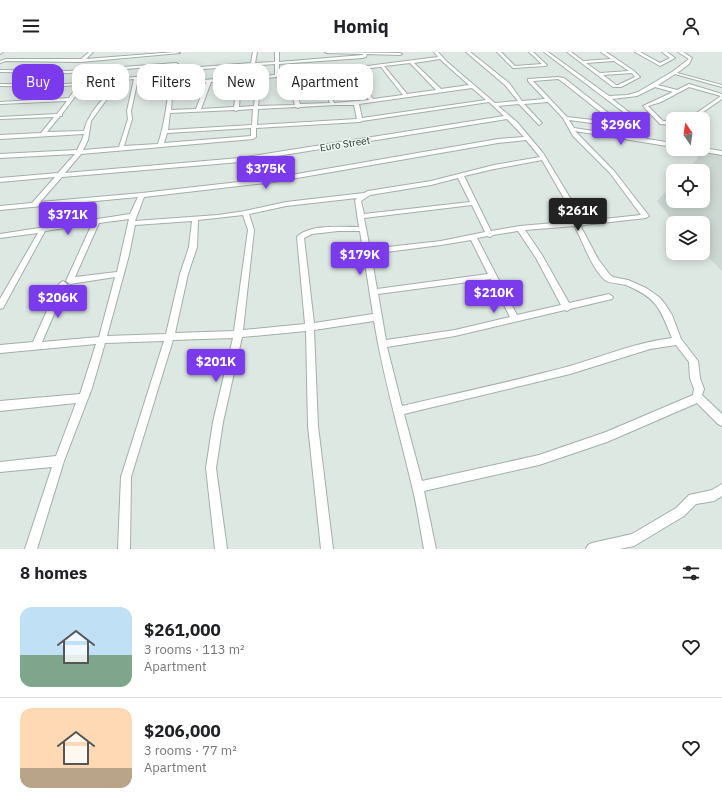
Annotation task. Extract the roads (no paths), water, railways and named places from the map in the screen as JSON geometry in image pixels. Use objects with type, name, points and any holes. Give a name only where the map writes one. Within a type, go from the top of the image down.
[{"type":"street","points":[[78,64],[91,52]]},
{"type":"street","points":[[116,57],[121,52]]},
{"type":"street","points":[[253,64],[255,52]]},
{"type":"street","points":[[269,77],[277,76],[277,52]]},
{"type":"street","points":[[327,52],[400,54]]},
{"type":"street","points":[[436,52],[442,55],[473,86],[509,117],[528,138],[543,158],[581,222]]},
{"type":"street","points":[[468,52],[507,84],[521,103],[539,123]]},
{"type":"street","points":[[499,52],[514,67],[545,65],[544,62],[531,52]]},
{"type":"street","points":[[546,52],[632,117],[645,140]]},
{"type":"street","points":[[569,52],[615,86],[620,86],[638,77],[603,52]]},
{"type":"street","points":[[637,52],[660,64],[674,58],[664,52]]},
{"type":"street","points":[[607,98],[627,97],[637,94],[674,73],[689,63],[691,59],[680,52]]},
{"type":"street","points":[[0,62],[6,60],[83,60],[179,53],[176,64]]},
{"type":"street","points":[[264,64],[364,56],[364,54]]},
{"type":"street","points":[[373,67],[411,62],[442,55]]},
{"type":"street","points":[[582,62],[615,60]]},
{"type":"street","points":[[411,62],[440,91]]},
{"type":"street","points":[[382,66],[406,96]]},
{"type":"street","points":[[68,72],[72,69]]},
{"type":"street","points":[[0,71],[72,72]]},
{"type":"street","points":[[599,74],[633,72]]},
{"type":"street","points":[[674,73],[722,86]]},
{"type":"street","points":[[121,148],[130,119],[129,111],[136,78],[129,78]]},
{"type":"street","points":[[366,252],[441,243],[490,235],[520,228],[618,220],[646,216],[612,172],[581,142],[571,129],[566,118],[530,80],[561,78],[611,118],[615,124],[566,118]]},
{"type":"street","points":[[599,80],[606,80]]},
{"type":"street","points":[[205,81],[213,81]]},
{"type":"street","points":[[198,111],[209,81]]},
{"type":"street","points":[[585,81],[592,81]]},
{"type":"street","points":[[0,85],[50,86],[72,85]]},
{"type":"street","points":[[654,85],[676,92]]},
{"type":"street","points":[[666,123],[662,123],[645,107],[659,102],[688,85],[722,96]]},
{"type":"street","points":[[168,112],[333,105],[372,101],[473,86]]},
{"type":"street","points":[[578,91],[584,90]]},
{"type":"street","points":[[589,90],[595,90]]},
{"type":"street","points":[[43,134],[60,115],[72,96]]},
{"type":"street","points":[[700,112],[722,96]]},
{"type":"street","points":[[0,103],[70,99]]},
{"type":"street","points":[[35,204],[79,152],[87,132],[89,121],[104,100]]},
{"type":"street","points":[[161,144],[165,132],[170,100]]},
{"type":"street","points":[[236,110],[237,100]]},
{"type":"street","points":[[0,156],[79,152],[161,144],[250,138],[254,135],[256,100]]},
{"type":"street","points":[[296,100],[298,107]]},
{"type":"street","points":[[331,100],[333,105]]},
{"type":"street","points":[[165,132],[360,121],[492,103],[521,103],[550,100]]},
{"type":"street","points":[[356,103],[360,121]]},
{"type":"street","points":[[0,118],[60,115]]},
{"type":"street","name":"Euro Street","points":[[0,180],[273,156],[509,117]]},
{"type":"street","points":[[571,129],[666,144]]},
{"type":"street","points":[[0,137],[87,132]]},
{"type":"street","points":[[0,208],[142,195],[274,180],[498,141],[528,138]]},
{"type":"street","points":[[710,151],[722,153]]},
{"type":"street","points":[[0,236],[96,223],[132,220],[195,219],[246,214],[286,204],[363,195],[431,183],[543,158]]},
{"type":"street","points":[[460,176],[490,235]]},
{"type":"street","points":[[31,549],[59,461],[83,398],[102,340],[120,274],[132,220],[142,195]]},
{"type":"street","points":[[363,195],[358,200],[360,216],[382,344],[418,487],[430,549]]},
{"type":"street","points":[[360,216],[474,203]]},
{"type":"street","points":[[221,549],[211,468],[218,422],[238,334],[250,230],[246,214]]},
{"type":"street","points":[[124,549],[126,477],[170,337],[184,274],[193,247],[195,219]]},
{"type":"street","points":[[418,487],[539,460],[607,437],[697,398],[699,389],[695,378],[693,361],[678,340],[661,306],[656,299],[625,282],[618,280],[612,281],[608,278],[593,255],[578,227],[581,222]]},
{"type":"street","points":[[96,223],[70,281],[120,274]]},
{"type":"street","points":[[520,228],[539,257],[567,308]]},
{"type":"street","points":[[327,549],[314,426],[310,327],[300,237],[308,232],[362,229]]},
{"type":"street","points":[[0,306],[43,230]]},
{"type":"street","points":[[473,237],[515,319]]},
{"type":"street","points":[[374,292],[492,276]]},
{"type":"street","points":[[36,346],[62,284]]},
{"type":"street","points":[[382,344],[455,333],[609,298]]},
{"type":"street","points":[[0,349],[102,340],[238,334],[310,327],[377,316]]},
{"type":"street","points":[[398,412],[570,370],[668,341],[678,340]]},
{"type":"street","points":[[697,396],[722,421]]},
{"type":"street","points":[[0,406],[83,398]]},
{"type":"street","points":[[0,467],[59,461]]},
{"type":"street","points":[[592,549],[634,540],[680,512],[693,499],[714,495],[722,490]]}]
